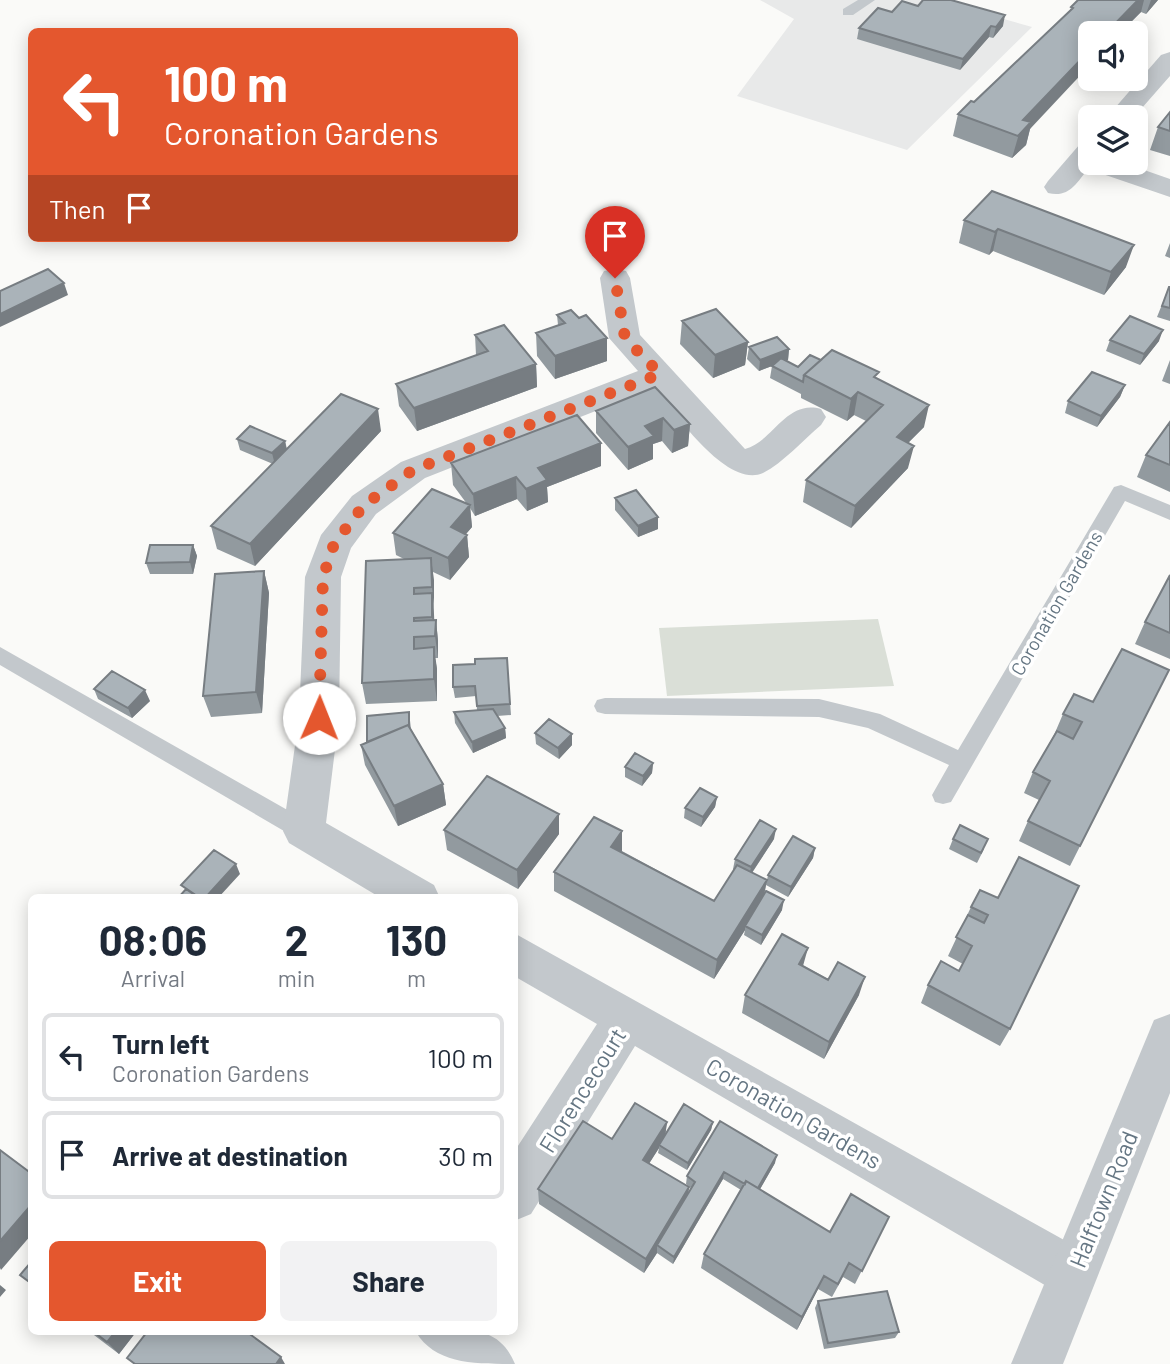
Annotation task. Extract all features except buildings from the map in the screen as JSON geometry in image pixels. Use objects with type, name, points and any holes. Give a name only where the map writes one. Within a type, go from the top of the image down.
[{"type":"street","points":[[1131,105],[1170,60]]},
{"type":"street","points":[[1058,187],[1078,169]]},
{"type":"street","points":[[1135,175],[1170,188]]},
{"type":"street","points":[[615,278],[625,338],[733,457],[752,464],[809,417]]},
{"type":"street","points":[[412,894],[304,831],[319,718],[323,577],[334,544],[364,505],[413,470],[660,374]]},
{"type":"street","name":"Coronation Gardens","points":[[518,955],[1073,1273]]},
{"type":"street","name":"Florencecourt","points":[[518,1191],[626,1018]]},
{"type":"street","name":"Halftown Road","points":[[1037,1364],[1170,1035]]},
{"type":"street","points":[[446,1335],[489,1364]]},
{"type":"lane","points":[[848,12],[868,0]]},
{"type":"lane","name":"Coronation Gardens","points":[[943,795],[1121,492],[1170,513]]},
{"type":"lane","points":[[0,655],[304,831]]},
{"type":"lane","points":[[606,706],[819,708],[872,720],[963,762]]},
{"type":"shaded area","points":[[760,0],[937,0],[1032,27],[907,150],[737,96],[794,19]]},
{"type":"shaded area","points":[[878,619],[894,686],[667,696],[659,628]]},
{"type":"route","points":[[319,718],[323,577],[334,544],[364,505],[413,470],[660,374],[625,338],[615,278]]}]
